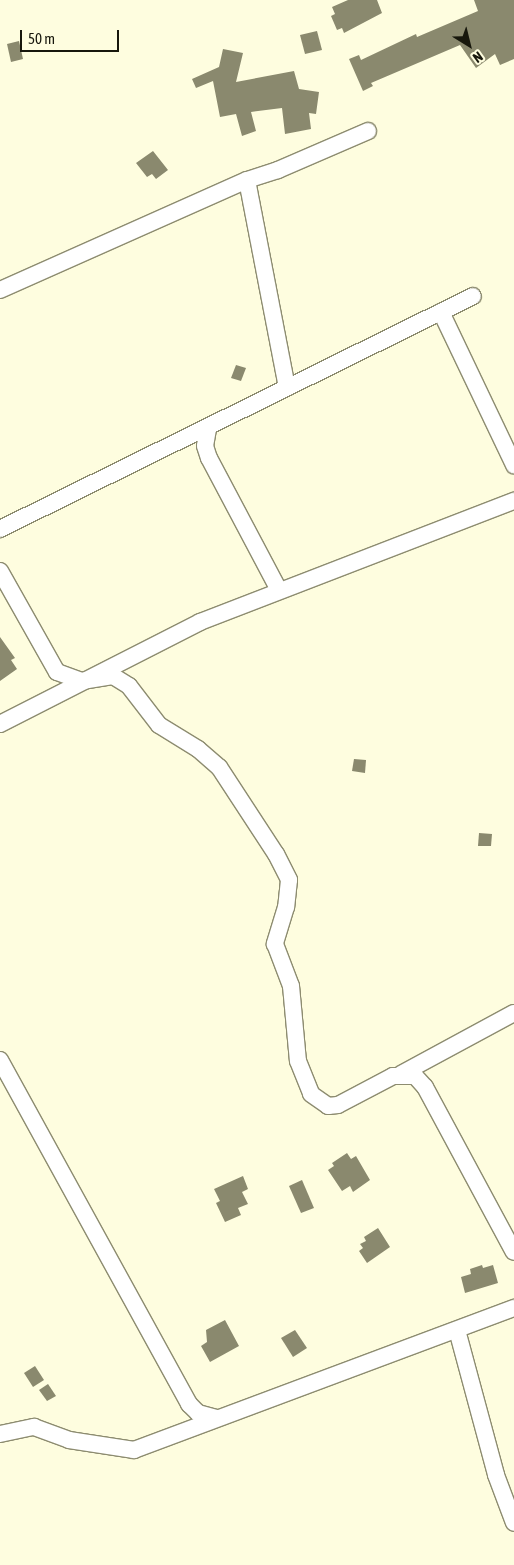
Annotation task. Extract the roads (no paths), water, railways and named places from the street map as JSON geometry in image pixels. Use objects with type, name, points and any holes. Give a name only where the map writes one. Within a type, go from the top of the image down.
[{"type":"street","points":[[0,290],[247,180],[278,170],[368,131]]},
{"type":"street","points":[[247,180],[287,387]]},
{"type":"street","points":[[0,529],[473,296]]},
{"type":"street","points":[[441,312],[514,465]]},
{"type":"street","points":[[208,428],[205,446],[209,458],[279,590]]},
{"type":"street","points":[[0,724],[200,622],[514,501]]},
{"type":"street","points":[[0,571],[57,672],[82,681],[108,676],[119,679],[159,725],[210,759],[227,778],[284,867],[289,880],[289,891],[275,944],[291,986],[298,1061],[311,1094],[328,1106],[338,1105],[401,1074],[514,1013]]},
{"type":"street","points":[[0,1060],[189,1404],[198,1413],[218,1418]]},
{"type":"street","points":[[401,1074],[415,1076],[425,1087],[514,1252]]},
{"type":"street","points":[[0,1434],[34,1427],[69,1440],[134,1450],[514,1308]]},
{"type":"street","points":[[457,1330],[496,1475],[514,1523]]}]
